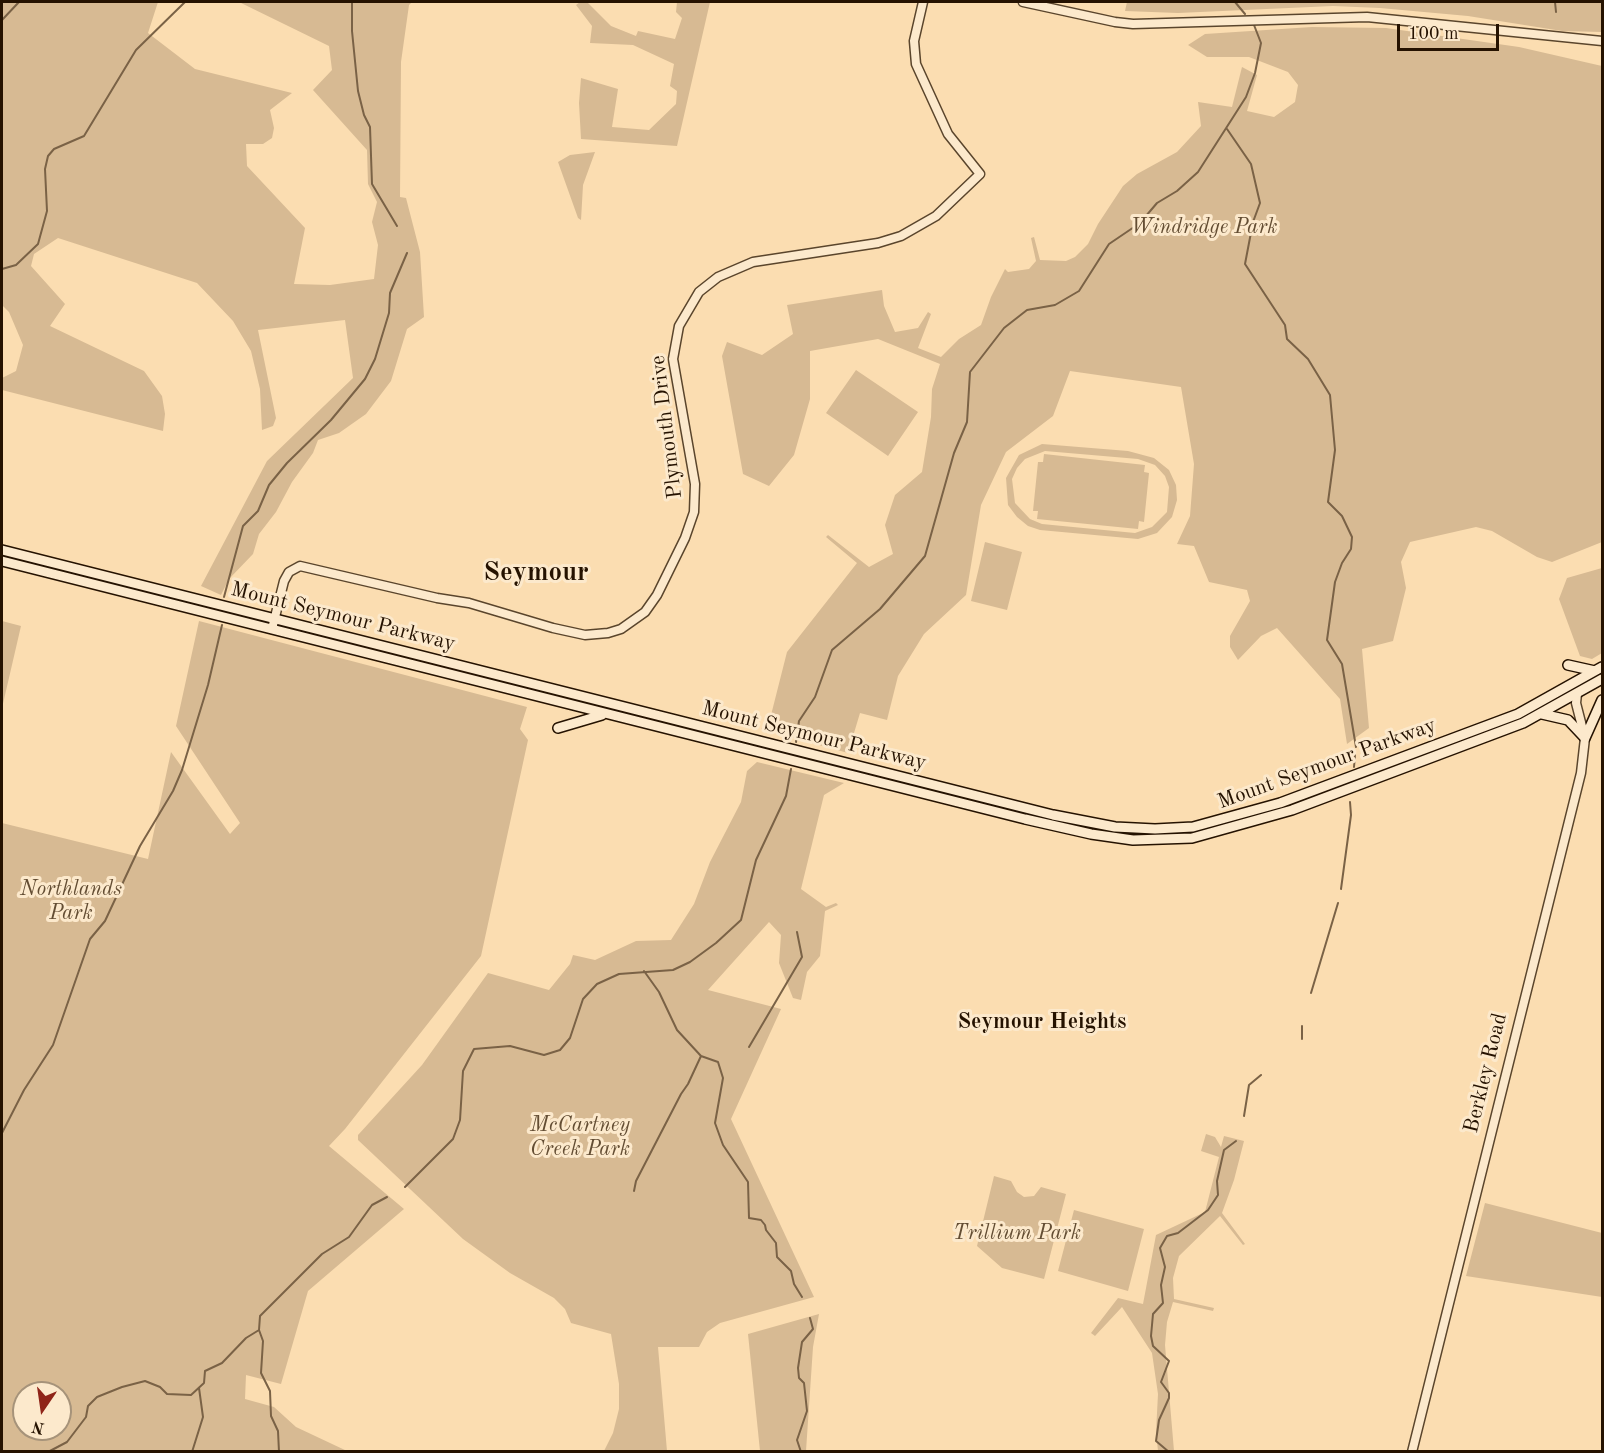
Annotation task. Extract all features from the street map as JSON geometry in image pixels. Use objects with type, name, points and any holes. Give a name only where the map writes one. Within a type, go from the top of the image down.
[{"type":"main road","name":"Mount Seymour Parkway","points":[[2,550],[1074,820],[1115,827],[1155,829],[1218,822],[1280,803],[1518,714],[1599,669]]},
{"type":"main road","name":"Mount Seymour Parkway","points":[[2,561],[604,715],[1091,834],[1158,840],[1207,835],[1292,810],[1542,714],[1574,699],[1602,679]]},
{"type":"main road","points":[[1568,665],[1599,669]]},
{"type":"main road","points":[[1542,714],[1568,720],[1585,738],[1602,700]]},
{"type":"main road","points":[[558,728],[604,715]]},
{"type":"street","name":"Plymouth Drive","points":[[272,629],[284,581],[289,572],[300,566],[437,598],[469,603],[569,633],[585,635],[608,633],[633,622],[657,595],[685,538],[694,512],[695,484],[673,359],[679,326],[699,292],[718,277],[753,262],[878,243],[901,236],[936,216],[980,174],[948,134],[916,64],[914,41],[923,2]]},
{"type":"street","points":[[1023,2],[1105,21],[1133,24],[1367,17],[1602,41]]},
{"type":"street","name":"Berkley Road","points":[[1412,1452],[1581,772],[1585,738],[1574,699]]},
{"type":"green space","points":[[2,2],[158,2],[148,33],[195,69],[292,93],[270,110],[274,128],[272,138],[263,144],[246,144],[247,166],[305,228],[294,284],[330,285],[374,279],[378,245],[372,222],[377,202],[368,184],[367,150],[313,90],[332,70],[329,46],[239,2],[412,2],[409,5],[401,62],[400,197],[406,198],[420,252],[424,317],[407,329],[391,381],[366,414],[339,433],[318,440],[313,453],[292,482],[276,512],[259,534],[253,554],[229,579],[221,595],[201,586],[267,461],[353,378],[345,320],[258,330],[276,418],[273,426],[262,430],[260,389],[251,351],[233,321],[197,283],[58,238],[34,254],[31,266],[65,304],[50,326],[144,371],[162,396],[165,414],[163,431],[2,390],[2,378],[16,371],[23,345],[9,312],[2,305]]},
{"type":"green space","points":[[580,2],[587,2],[611,26],[636,36],[638,31],[675,39],[682,18],[676,12],[677,2],[710,2],[677,146],[581,139],[579,103],[581,78],[618,89],[612,127],[649,130],[676,104],[677,91],[670,86],[674,64],[633,45],[590,43],[592,26],[576,5]]},
{"type":"green space","points":[[1127,2],[1602,2],[1602,32],[1562,31],[1468,16],[1380,8],[1333,6],[1178,13],[1125,11]]},
{"type":"green space","name":"Windridge Park","points":[[1312,27],[1386,28],[1519,47],[1602,66],[1602,542],[1552,562],[1537,557],[1492,531],[1476,527],[1410,542],[1401,562],[1406,588],[1393,641],[1362,649],[1369,728],[1347,744],[1340,699],[1277,628],[1261,636],[1238,660],[1230,647],[1230,636],[1250,601],[1247,590],[1209,582],[1194,546],[1177,544],[1190,516],[1194,464],[1181,387],[1070,371],[1053,416],[1006,452],[981,505],[966,595],[924,634],[898,676],[887,720],[860,713],[848,753],[761,729],[769,723],[787,652],[857,563],[826,537],[828,535],[869,567],[893,554],[885,525],[895,495],[922,472],[931,417],[932,389],[940,364],[878,339],[810,351],[810,399],[794,455],[769,486],[743,474],[722,356],[727,342],[762,355],[793,334],[787,305],[882,290],[884,306],[895,332],[918,328],[928,312],[931,314],[918,348],[941,357],[959,339],[981,325],[991,297],[1005,269],[1008,272],[1029,269],[1036,261],[1031,238],[1034,237],[1040,260],[1066,261],[1075,257],[1088,244],[1123,186],[1137,174],[1177,152],[1201,126],[1198,102],[1232,107],[1242,67],[1257,75],[1247,111],[1274,117],[1295,102],[1298,85],[1288,72],[1249,57],[1207,57],[1188,45],[1205,34]]},
{"type":"green space","points":[[595,152],[583,185],[581,220],[578,218],[558,162],[570,155]]},
{"type":"green space","points":[[856,370],[918,412],[888,456],[826,413]]},
{"type":"green space","points":[[1042,444],[1128,451],[1154,458],[1169,470],[1176,485],[1177,500],[1172,517],[1157,533],[1138,539],[1040,530],[1028,526],[1008,505],[1006,478],[1019,455]],"holes":[[[1045,451],[1138,459],[1155,465],[1165,476],[1169,487],[1167,512],[1152,527],[1135,533],[1042,524],[1030,519],[1015,503],[1012,479],[1017,468],[1025,459]]]},
{"type":"green space","points":[[1044,454],[1145,465],[1144,472],[1149,473],[1144,522],[1139,521],[1138,529],[1037,519],[1038,511],[1033,511],[1038,462],[1043,462]]},
{"type":"green space","points":[[985,542],[1022,552],[1007,610],[971,601]]},
{"type":"green space","points":[[1602,568],[1602,653],[1592,659],[1580,656],[1559,599],[1567,578]]},
{"type":"green space","points":[[2,621],[21,626],[2,708]]},
{"type":"green space","name":"Northlands Park","points":[[199,621],[527,707],[520,729],[528,740],[481,956],[345,1129],[329,1146],[404,1209],[308,1291],[281,1384],[246,1375],[245,1399],[274,1407],[296,1427],[347,1451],[2,1451],[2,823],[148,859],[171,752],[230,834],[240,823],[176,726]]},
{"type":"green space","name":"McCartney Creek Park","points":[[757,762],[844,783],[824,795],[801,889],[826,907],[836,903],[838,905],[825,911],[820,956],[807,972],[801,1000],[793,998],[779,963],[781,935],[769,922],[708,990],[781,1009],[731,1119],[814,1297],[720,1323],[707,1332],[699,1347],[658,1347],[667,1451],[604,1451],[613,1433],[619,1409],[619,1384],[611,1334],[571,1323],[565,1309],[554,1298],[510,1273],[463,1239],[358,1140],[358,1135],[422,1065],[488,973],[549,990],[570,964],[573,955],[595,960],[636,941],[671,940],[694,904],[710,862],[741,802],[747,771]]},
{"type":"green space","points":[[1206,1134],[1215,1137],[1221,1147],[1224,1136],[1244,1141],[1234,1180],[1222,1213],[1245,1244],[1243,1245],[1220,1216],[1179,1256],[1173,1278],[1174,1299],[1214,1308],[1213,1311],[1173,1302],[1167,1322],[1165,1345],[1174,1451],[1158,1451],[1156,1432],[1158,1394],[1152,1353],[1122,1307],[1095,1336],[1091,1333],[1118,1298],[1143,1304],[1156,1235],[1205,1212],[1219,1157],[1201,1151]]},
{"type":"green space","name":"Trillium Park","points":[[994,1176],[1011,1181],[1017,1192],[1024,1197],[1034,1196],[1041,1187],[1066,1194],[1044,1279],[1002,1268],[977,1246]]},
{"type":"green space","points":[[1485,1203],[1602,1233],[1602,1297],[1466,1276]]},
{"type":"green space","points":[[1074,1210],[1144,1229],[1128,1291],[1058,1271]]},
{"type":"green space","points":[[819,1314],[813,1347],[806,1451],[760,1451],[748,1334]]},
{"type":"waterway","points":[[2,20],[19,2]]},
{"type":"waterway","points":[[2,269],[16,265],[38,244],[47,211],[45,169],[48,156],[54,149],[84,136],[136,50],[185,2]]},
{"type":"waterway","points":[[352,2],[352,31],[358,91],[364,115],[370,127],[372,184],[397,226]]},
{"type":"waterway","points":[[1235,2],[1245,14]]},
{"type":"waterway","points":[[1555,2],[1556,12]]},
{"type":"waterway","points":[[796,742],[799,721],[815,697],[832,650],[880,609],[925,556],[954,453],[967,422],[970,372],[1004,328],[1027,310],[1055,305],[1079,291],[1109,244],[1140,223],[1157,203],[1177,191],[1198,172],[1246,97],[1255,73],[1261,43],[1254,25]]},
{"type":"waterway","points":[[1227,129],[1251,164],[1260,203],[1253,222],[1245,264],[1285,325],[1287,339],[1308,359],[1330,395],[1335,450],[1328,502],[1342,516],[1352,537],[1351,549],[1342,563],[1335,582],[1327,640],[1342,664],[1356,747]]},
{"type":"waterway","points":[[224,597],[243,526],[258,511],[269,485],[287,463],[331,420],[365,379],[375,359],[389,313],[390,293],[407,253]]},
{"type":"waterway","points":[[2,1133],[24,1090],[53,1045],[90,939],[105,921],[140,846],[173,791],[182,770],[208,685],[222,625]]},
{"type":"waterway","points":[[1354,767],[1355,755]]},
{"type":"waterway","points":[[405,1187],[453,1139],[460,1120],[463,1071],[474,1049],[510,1046],[544,1055],[560,1050],[570,1038],[583,999],[597,984],[619,974],[673,970],[690,962],[716,943],[741,920],[756,860],[786,796],[791,769]]},
{"type":"waterway","points":[[1341,889],[1351,815],[1350,802]]},
{"type":"waterway","points":[[1311,993],[1338,903]]},
{"type":"waterway","points":[[749,1047],[802,957],[797,932]]},
{"type":"waterway","points":[[644,971],[659,992],[677,1030],[701,1056],[718,1062],[723,1078],[715,1123],[723,1145],[748,1182],[749,1218],[761,1220],[765,1225],[776,1243],[777,1257],[791,1271],[794,1284],[802,1297]]},
{"type":"waterway","points":[[1302,1026],[1302,1039]]},
{"type":"waterway","points":[[634,1191],[636,1181],[701,1056]]},
{"type":"waterway","points":[[1244,1116],[1249,1085],[1261,1075]]},
{"type":"waterway","points":[[1169,1452],[1156,1441],[1159,1420],[1169,1398],[1169,1393],[1161,1382],[1169,1361],[1153,1346],[1151,1336],[1153,1314],[1163,1303],[1161,1285],[1165,1267],[1160,1248],[1167,1236],[1178,1233],[1208,1210],[1218,1195],[1217,1181],[1224,1150],[1236,1141]]},
{"type":"waterway","points":[[48,1452],[67,1442],[86,1417],[88,1406],[97,1397],[122,1387],[145,1381],[160,1387],[167,1394],[191,1395],[204,1383],[205,1371],[222,1363],[246,1338],[259,1330],[260,1316],[322,1254],[349,1237],[372,1205],[387,1197]]},
{"type":"waterway","points":[[801,1452],[797,1440],[807,1411],[804,1383],[799,1378],[798,1368],[802,1342],[813,1329],[810,1318]]},
{"type":"waterway","points":[[259,1330],[263,1341],[261,1373],[270,1391],[271,1416],[278,1431],[279,1452]]},
{"type":"waterway","points":[[192,1452],[203,1417],[199,1388]]},
{"type":"district","name":"Seymour","points":[[536,573]]},
{"type":"district","name":"Seymour Heights","points":[[1042,1022]]}]
